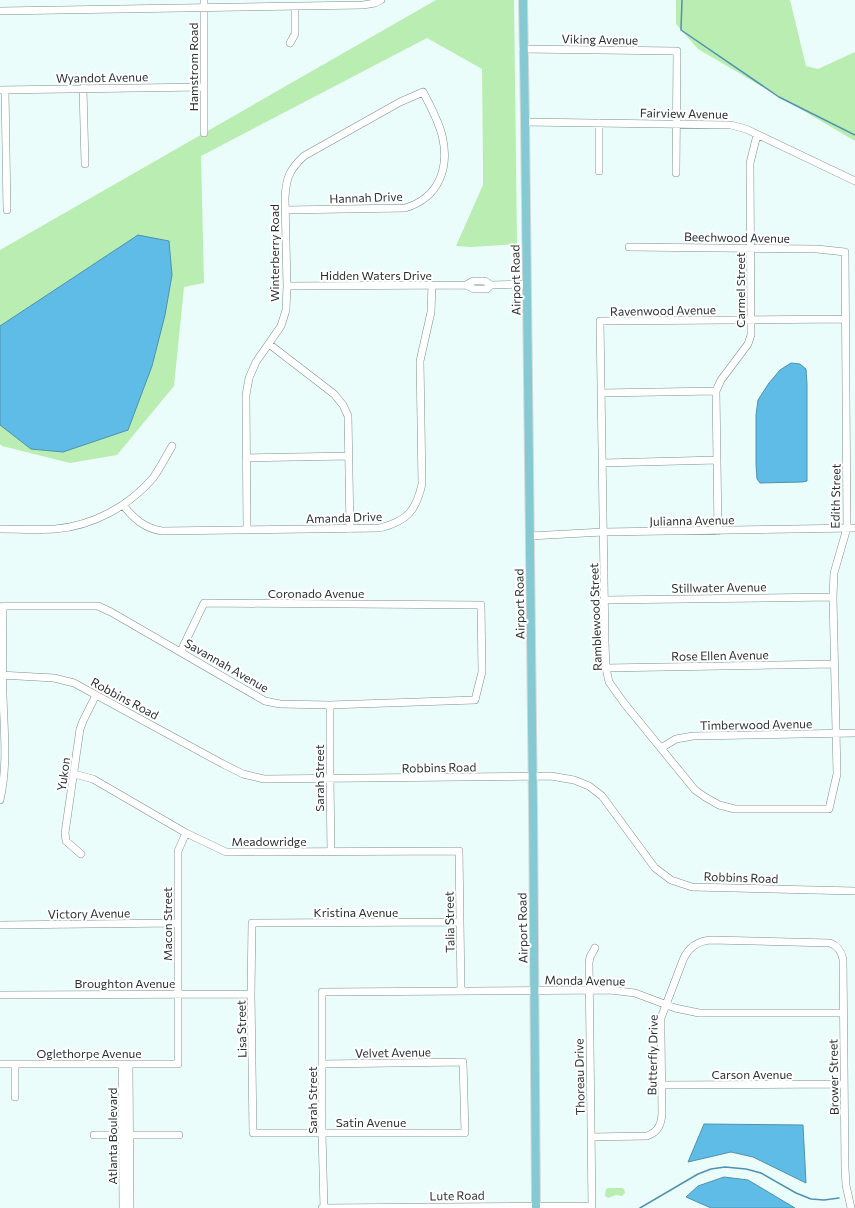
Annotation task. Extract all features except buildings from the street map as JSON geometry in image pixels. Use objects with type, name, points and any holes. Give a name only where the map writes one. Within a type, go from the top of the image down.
[{"type":"main road","name":"Airport Road","points":[[523,0],[533,777],[536,1207]]},
{"type":"street","points":[[0,11],[204,4],[295,7],[363,5],[375,3],[381,0]]},
{"type":"street","name":"Hamstrom Road","points":[[204,4],[204,133]]},
{"type":"street","points":[[290,43],[295,34],[295,7]]},
{"type":"street","name":"Viking Avenue","points":[[523,49],[677,51],[676,124]]},
{"type":"street","name":"Wyandot Avenue","points":[[3,90],[203,87]]},
{"type":"street","points":[[83,88],[85,164]]},
{"type":"street","points":[[3,90],[7,210]]},
{"type":"street","name":"Winterberry Road","points":[[247,529],[246,395],[249,378],[256,362],[281,326],[286,310],[286,186],[289,174],[304,156],[400,102],[423,92]]},
{"type":"street","name":"Hannah Drive","points":[[286,210],[405,208],[417,204],[430,194],[435,189],[443,173],[444,143],[438,125],[423,92]]},
{"type":"street","name":"Fairview Avenue","points":[[525,122],[731,125],[746,130],[855,181]]},
{"type":"street","points":[[599,171],[600,122]]},
{"type":"street","points":[[676,124],[676,173]]},
{"type":"street","name":"Carmel Street","points":[[716,391],[721,380],[748,344],[751,335],[750,163],[757,135]]},
{"type":"street","name":"Beechwood Avenue","points":[[629,247],[816,249],[845,252]]},
{"type":"street","name":"Edith Street","points":[[829,809],[837,774],[833,597],[834,573],[851,528],[845,319],[845,252]]},
{"type":"street","name":"Hidden Waters Drive","points":[[286,286],[466,285],[474,289],[487,289],[491,285],[527,284]]},
{"type":"street","name":"Amanda Drive","points":[[123,505],[134,518],[146,526],[162,531],[380,528],[394,525],[404,518],[413,509],[419,498],[422,484],[420,361],[431,312],[432,285]]},
{"type":"street","name":"Ravenwood Avenue","points":[[600,321],[845,319]]},
{"type":"street","name":"Ramblewood Street","points":[[600,321],[606,668],[609,682],[624,703],[695,790],[705,797],[719,804],[735,809],[829,809]]},
{"type":"street","points":[[269,344],[334,394],[343,405],[348,416],[350,529]]},
{"type":"street","points":[[602,393],[716,391],[718,531]]},
{"type":"street","points":[[0,528],[56,528],[94,520],[123,505],[140,492],[154,477],[172,446]]},
{"type":"street","points":[[246,458],[349,456]]},
{"type":"street","points":[[603,463],[717,460]]},
{"type":"street","name":"Julianna Avenue","points":[[530,536],[603,532],[851,528]]},
{"type":"street","name":"Stillwater Avenue","points":[[605,600],[833,597]]},
{"type":"street","name":"Coronado Avenue","points":[[180,651],[204,604],[482,605],[482,672],[475,700]]},
{"type":"street","name":"Savannah Avenue","points":[[1,675],[3,606],[98,606],[180,651],[265,701],[280,704],[330,705],[475,700]]},
{"type":"street","name":"Rose Ellen Avenue","points":[[606,668],[834,664]]},
{"type":"street","points":[[0,800],[4,782],[5,755],[1,675]]},
{"type":"street","name":"Robbins Road","points":[[1,675],[54,678],[74,683],[223,764],[243,774],[264,779],[551,776],[574,780],[589,786],[602,796],[655,868],[671,880],[692,887],[855,891]]},
{"type":"street","name":"Yukon","points":[[81,854],[66,841],[65,833],[80,729],[96,695]]},
{"type":"street","name":"Sarah Street","points":[[330,705],[331,852]]},
{"type":"street","name":"Timberwood Avenue","points":[[661,748],[676,739],[692,736],[855,733]]},
{"type":"street","name":"Meadowridge","points":[[74,774],[93,779],[186,833],[226,852],[458,851]]},
{"type":"street","name":"Macon Street","points":[[178,1064],[178,851],[186,833]]},
{"type":"street","name":"Talia Street","points":[[458,851],[461,991]]},
{"type":"street","name":"Kristina Avenue","points":[[252,923],[460,922]]},
{"type":"street","name":"Victory Avenue","points":[[0,925],[178,923]]},
{"type":"street","name":"Lisa Street","points":[[252,923],[251,994],[253,1133]]},
{"type":"street","name":"Butterfly Drive","points":[[591,1137],[642,1137],[654,1133],[659,1127],[661,1120],[662,1016],[665,1004],[685,954],[692,947],[702,942],[711,940],[824,942],[830,943],[838,948]]},
{"type":"street","name":"Thoreau Drive","points":[[592,1207],[589,961],[595,948]]},
{"type":"street","name":"Brower Street","points":[[838,948],[842,954],[843,961],[845,1176],[851,1208]]},
{"type":"street","name":"Monda Avenue","points":[[322,992],[614,990],[631,992],[684,1011],[703,1014],[843,1013]]},
{"type":"street","name":"Sarah Street","points":[[322,992],[323,1208]]},
{"type":"street","name":"Broughton Avenue","points":[[0,995],[251,994]]},
{"type":"street","name":"Velvet Avenue","points":[[323,1064],[463,1062],[466,1133]]},
{"type":"street","name":"Oglethorpe Avenue","points":[[0,1064],[178,1064]]},
{"type":"street","points":[[15,1064],[15,1097]]},
{"type":"street","name":"Atlanta Boulevard","points":[[123,1208],[126,1135],[126,1064]]},
{"type":"street","name":"Carson Avenue","points":[[661,1086],[844,1084]]},
{"type":"street","name":"Satin Avenue","points":[[253,1133],[466,1133]]},
{"type":"street","points":[[94,1135],[179,1135]]},
{"type":"street","name":"Atlanta Boulevard","points":[[126,1135],[130,1208]]},
{"type":"street","name":"Lute Road","points":[[323,1208],[592,1207]]},
{"type":"green space","points":[[436,0],[514,0],[517,244],[471,247],[456,246],[483,185],[482,69],[427,38],[201,156],[204,283],[184,287],[174,386],[117,455],[70,463],[2,446],[0,444],[0,250]]},
{"type":"green space","points":[[676,0],[790,0],[806,66],[818,69],[855,52],[855,141],[698,49],[676,24]]},
{"type":"green space","points":[[622,1188],[624,1189],[625,1193],[622,1196],[616,1195],[608,1198],[605,1196],[605,1192],[606,1189]]},
{"type":"water","points":[[138,235],[169,241],[172,275],[165,315],[152,366],[128,430],[63,452],[31,449],[0,425],[0,326]]},
{"type":"water","points":[[791,363],[800,364],[806,369],[807,481],[760,483],[757,479],[756,464],[756,415],[758,400],[780,370]]},
{"type":"water","points":[[704,1124],[803,1125],[806,1183],[753,1157],[731,1152],[688,1162]]},
{"type":"water","points":[[724,1177],[748,1180],[795,1208],[711,1208],[686,1197],[698,1186]]},
{"type":"waterway","points":[[682,0],[681,30],[779,97],[855,135]]},
{"type":"waterway","points":[[640,1208],[698,1174],[711,1169],[725,1167],[746,1169],[761,1173],[796,1193],[811,1199],[824,1200],[839,1198]]}]
